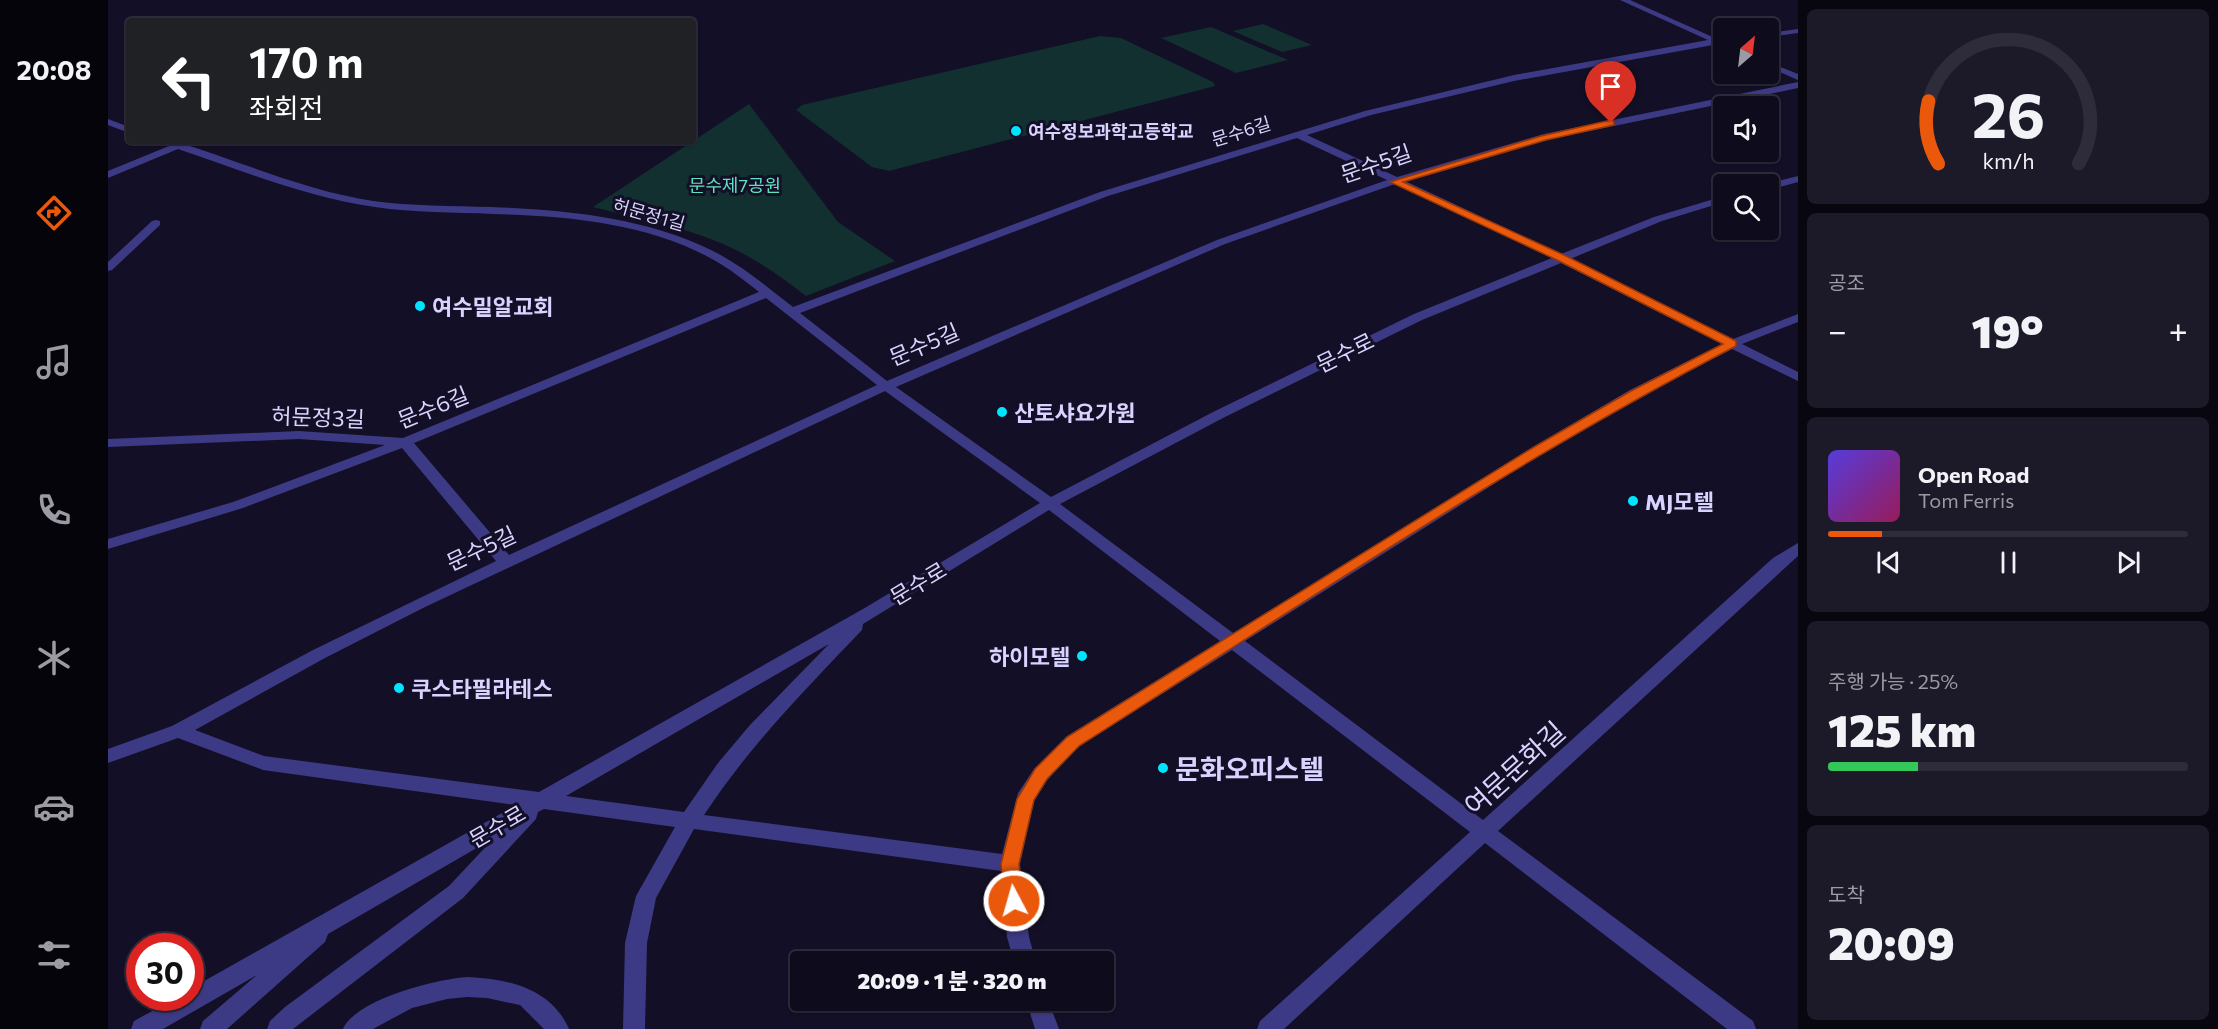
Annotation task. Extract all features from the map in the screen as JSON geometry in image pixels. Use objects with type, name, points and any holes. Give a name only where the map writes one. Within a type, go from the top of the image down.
[{"type":"street","points":[[1624,0],[1713,39]]},
{"type":"street","points":[[1779,34],[1798,31]]},
{"type":"street","name":"문수6길","points":[[791,312],[1104,194],[1297,134],[1469,88],[1568,67],[1713,43]]},
{"type":"street","points":[[1779,69],[1798,77]]},
{"type":"street","name":"문수5길","points":[[108,756],[178,731],[319,654],[506,562],[886,386],[1221,242],[1395,182],[1544,137],[1798,85]]},
{"type":"street","points":[[108,122],[126,129]]},
{"type":"street","points":[[1297,134],[1560,258],[1798,377]]},
{"type":"street","name":"허문정1길","points":[[175,144],[274,180],[370,204],[438,210],[564,214],[632,226],[712,254],[734,267],[886,386],[1050,503],[1233,640],[1745,1029]]},
{"type":"street","points":[[108,175],[179,145]]},
{"type":"street","points":[[1779,184],[1798,179]]},
{"type":"street","name":"문수로","points":[[142,1029],[869,613],[1050,503],[1218,415],[1407,322],[1658,219],[1713,202]]},
{"type":"street","points":[[108,268],[156,223]]},
{"type":"street","name":"문수6길","points":[[108,544],[238,505],[405,442],[768,293]]},
{"type":"street","points":[[1022,951],[1018,938],[1010,864],[1025,799],[1041,774],[1073,741],[1538,450],[1635,393],[1732,344],[1798,318]]},
{"type":"street","name":"허문정3길","points":[[108,443],[299,435],[405,442]]},
{"type":"street","points":[[405,442],[506,562]]},
{"type":"street","name":"여문문화길","points":[[1268,1029],[1779,562],[1798,548]]},
{"type":"street","points":[[633,1029],[636,943],[646,896],[689,821],[756,730],[869,613]]},
{"type":"street","points":[[178,731],[263,763],[1010,864]]},
{"type":"street","points":[[278,1029],[293,1014],[456,892],[539,801]]},
{"type":"street","points":[[211,1029],[340,915]]},
{"type":"street","points":[[354,1029],[376,1014],[453,986],[489,986],[528,998],[558,1029]]},
{"type":"street","points":[[1040,1011],[1048,1029]]},
{"type":"green space","points":[[1263,24],[1312,45],[1282,52],[1233,31]]},
{"type":"green space","points":[[1211,27],[1288,60],[1236,73],[1161,38]]},
{"type":"green space","points":[[1100,36],[1121,38],[1213,82],[1215,86],[889,171],[872,167],[796,110],[802,105]]},
{"type":"green space","name":"문수제7공원","points":[[749,104],[838,222],[895,261],[806,296],[766,267],[723,244],[675,227],[593,207],[688,144],[696,144],[696,139]]},
{"type":"place","name":"여수정보과학고등학교","points":[[1016,131]]},
{"type":"place","name":"여수밀알교회","points":[[420,306]]},
{"type":"place","name":"산토샤요가원","points":[[1002,412]]},
{"type":"place","name":"MJ모텔","points":[[1633,501]]},
{"type":"place","name":"하이모텔","points":[[1082,656]]},
{"type":"place","name":"쿠스타필라테스","points":[[399,688]]},
{"type":"place","name":"문화오피스텔","points":[[1163,768]]},
{"type":"route","points":[[1014,901],[1010,864],[1025,799],[1041,774],[1073,741],[1538,450],[1635,393],[1732,344],[1560,258],[1395,182],[1544,137],[1611,123]]}]
